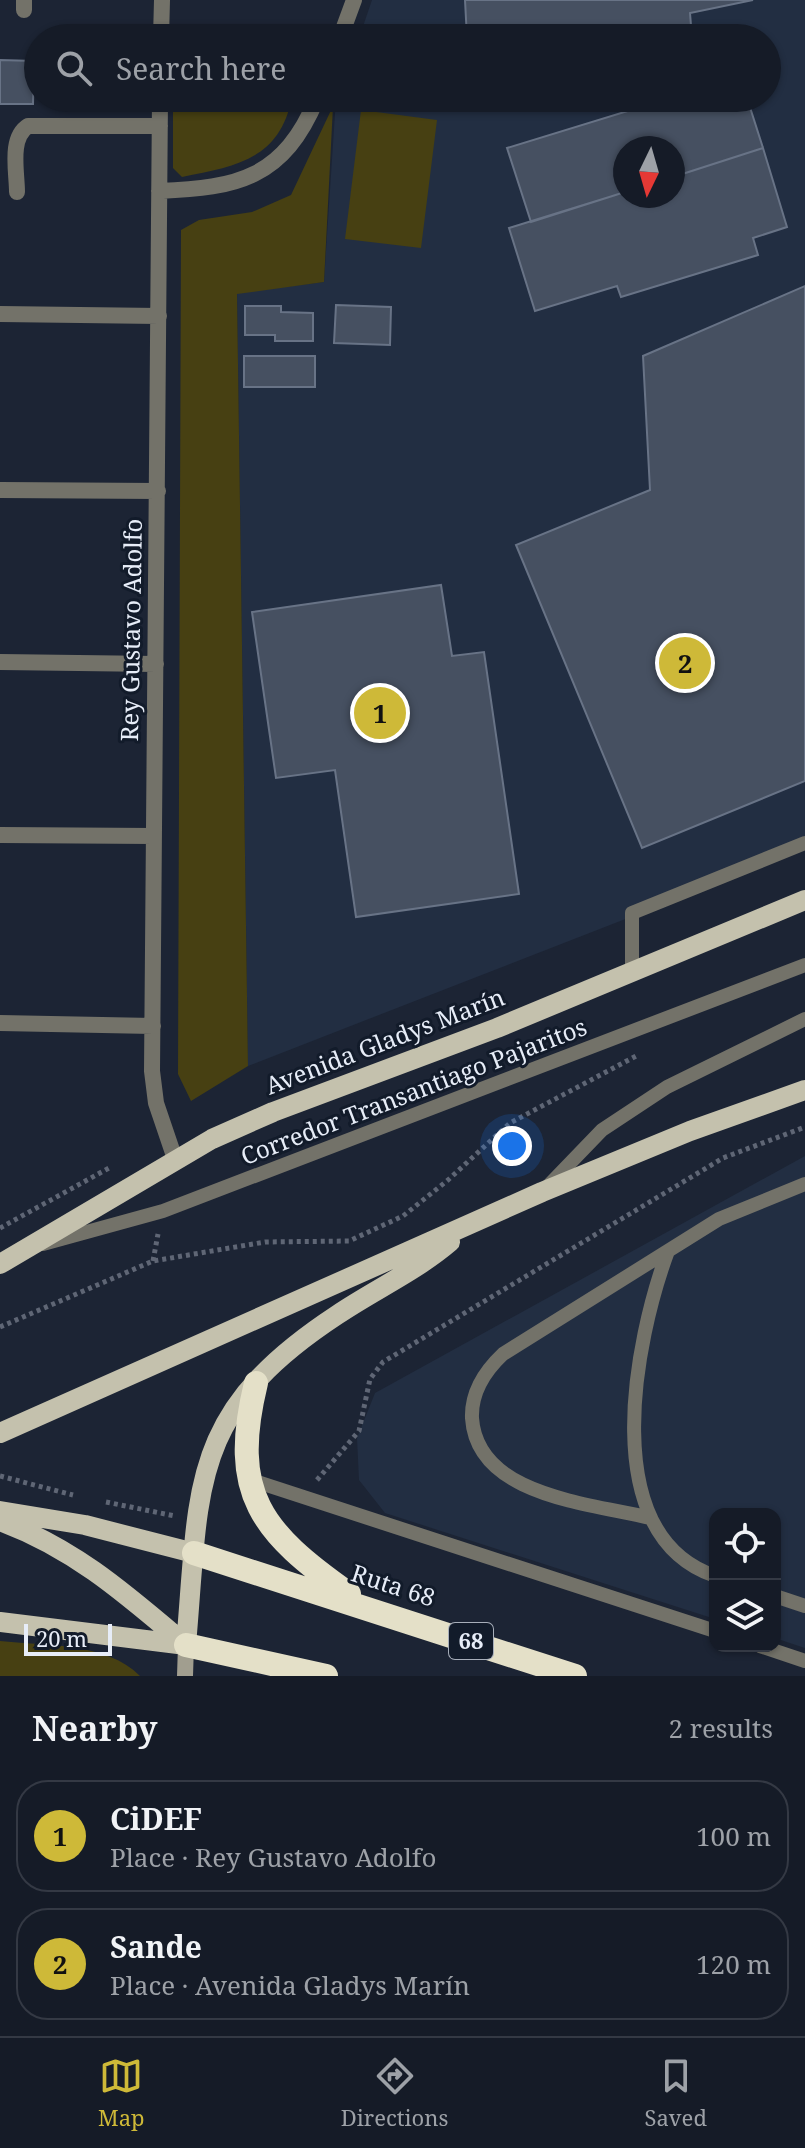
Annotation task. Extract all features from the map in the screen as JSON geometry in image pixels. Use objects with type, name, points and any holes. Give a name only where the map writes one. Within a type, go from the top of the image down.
[{"type":"highway","points":[[256,1383],[247,1438],[248,1479],[257,1504],[281,1539],[305,1563],[367,1607]]},
{"type":"highway","name":"Ruta 68","points":[[194,1553],[575,1676]]},
{"type":"highway","points":[[186,1645],[326,1676]]},
{"type":"main road","name":"Avenida Gladys Marín","points":[[0,1264],[34,1247],[175,1159],[273,1112],[632,972],[805,900]]},
{"type":"main road","points":[[0,1433],[542,1192],[690,1131],[805,1090]]},
{"type":"main road","points":[[185,1676],[195,1521],[206,1462],[229,1414],[256,1383],[336,1315],[434,1254],[474,1221]]},
{"type":"main road","name":"68","points":[[0,1511],[85,1525],[194,1553]]},
{"type":"main road","points":[[0,1521],[63,1549],[91,1567],[186,1645]]},
{"type":"main road","points":[[0,1622],[120,1634],[186,1645]]},
{"type":"street","points":[[161,24],[162,0]]},
{"type":"street","points":[[345,24],[354,0]]},
{"type":"street","name":"Rey Gustavo Adolfo","points":[[160,112],[153,1026],[154,1091],[175,1159]]},
{"type":"street","points":[[159,191],[214,189],[261,173],[285,152],[311,112]]},
{"type":"street","points":[[17,192],[16,142],[21,129],[28,126],[160,126]]},
{"type":"street","points":[[0,314],[159,316]]},
{"type":"street","points":[[0,490],[158,491]]},
{"type":"street","points":[[0,662],[156,664]]},
{"type":"street","points":[[0,835],[154,836]]},
{"type":"street","points":[[0,1023],[153,1026]]},
{"type":"lane","points":[[632,972],[632,913],[805,843]]},
{"type":"lane","name":"Corredor Transantiago Pajaritos","points":[[34,1247],[163,1211],[805,965]]},
{"type":"lane","points":[[542,1192],[602,1130],[667,1087],[805,1019]]},
{"type":"lane","points":[[650,1518],[513,1482],[487,1459],[473,1427],[472,1411],[481,1379],[503,1354],[719,1219],[805,1184]]},
{"type":"lane","points":[[668,1251],[643,1329],[637,1369],[636,1446],[650,1518],[678,1557],[709,1573]]},
{"type":"lane","points":[[248,1479],[709,1629]]},
{"type":"lane","points":[[781,1598],[805,1606]]},
{"type":"lane","points":[[778,1652],[805,1661]]},
{"type":"path","points":[[0,1327],[153,1261],[265,1242],[349,1241],[403,1216],[510,1123],[642,1053]]},
{"type":"path","points":[[303,1497],[359,1431],[370,1379],[383,1362],[723,1158],[805,1127]]},
{"type":"shaded area","points":[[372,0],[805,0],[805,849],[248,1066],[237,293],[324,282],[335,112],[781,112],[781,24],[364,24]]},
{"type":"shaded area","points":[[173,112],[288,112],[277,135],[252,157],[220,169],[182,177],[173,168]]},
{"type":"shaded area","points":[[333,112],[324,282],[237,294],[248,1066],[191,1101],[178,1074],[181,230],[199,220],[252,212],[291,195]]},
{"type":"shaded area","points":[[361,112],[437,120],[421,248],[345,239]]},
{"type":"shaded area","points":[[805,1156],[805,1648],[781,1640],[781,1508],[709,1508],[709,1617],[385,1513],[359,1480],[357,1438],[375,1393]]},
{"type":"shaded area","points":[[0,1641],[93,1651],[126,1665],[140,1676],[0,1676]]},
{"type":"building","points":[[465,0],[753,0],[690,13],[691,24],[466,24]]},
{"type":"building","points":[[0,60],[24,61],[24,104],[0,104]]},
{"type":"building","points":[[624,112],[751,112],[763,148],[685,173],[685,136],[613,136],[613,196],[531,222],[507,148]]},
{"type":"building","points":[[763,148],[787,227],[753,238],[758,255],[621,297],[617,286],[535,311],[509,228],[613,196],[613,208],[685,208],[685,173]]},
{"type":"building","points":[[805,286],[805,781],[642,848],[516,545],[650,490],[643,356]]},
{"type":"building","points":[[336,305],[391,307],[390,345],[334,343]]},
{"type":"building","points":[[245,306],[281,306],[281,312],[313,313],[313,341],[275,341],[275,335],[245,335]]},
{"type":"building","points":[[244,356],[315,356],[315,387],[244,387]]},
{"type":"building","points":[[441,585],[452,656],[484,652],[519,894],[356,917],[335,770],[276,778],[252,612]]},
{"type":"place","name":"Sande","points":[[685,663]]},
{"type":"place","name":"CiDEF","points":[[380,713]]}]
